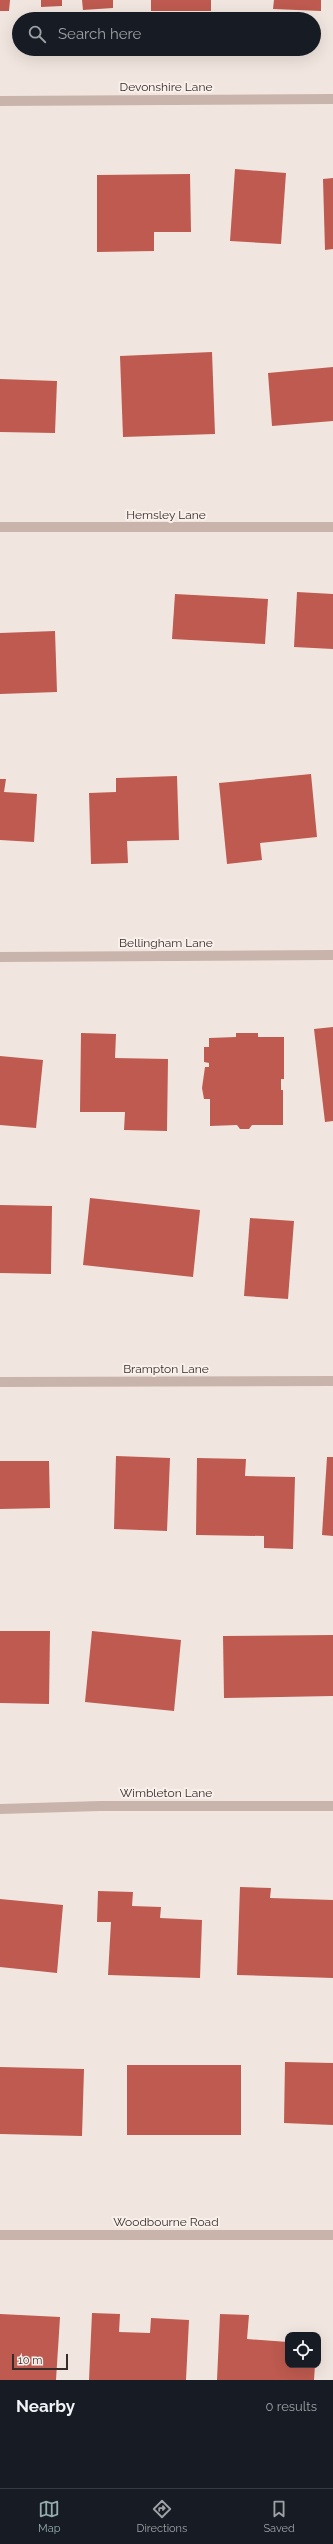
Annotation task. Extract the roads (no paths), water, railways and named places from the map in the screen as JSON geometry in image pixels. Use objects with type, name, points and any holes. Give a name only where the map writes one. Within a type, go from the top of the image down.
[{"type":"street","name":"Devonshire Lane","points":[[0,101],[333,99]]},
{"type":"street","name":"Hemsley Lane","points":[[0,527],[333,527]]},
{"type":"street","name":"Bellingham Lane","points":[[0,957],[333,955]]},
{"type":"street","name":"Brampton Lane","points":[[0,1382],[333,1381]]},
{"type":"street","name":"Wimbleton Lane","points":[[0,1809],[100,1806],[333,1806]]},
{"type":"street","name":"Woodbourne Road","points":[[0,2235],[333,2234]]}]
